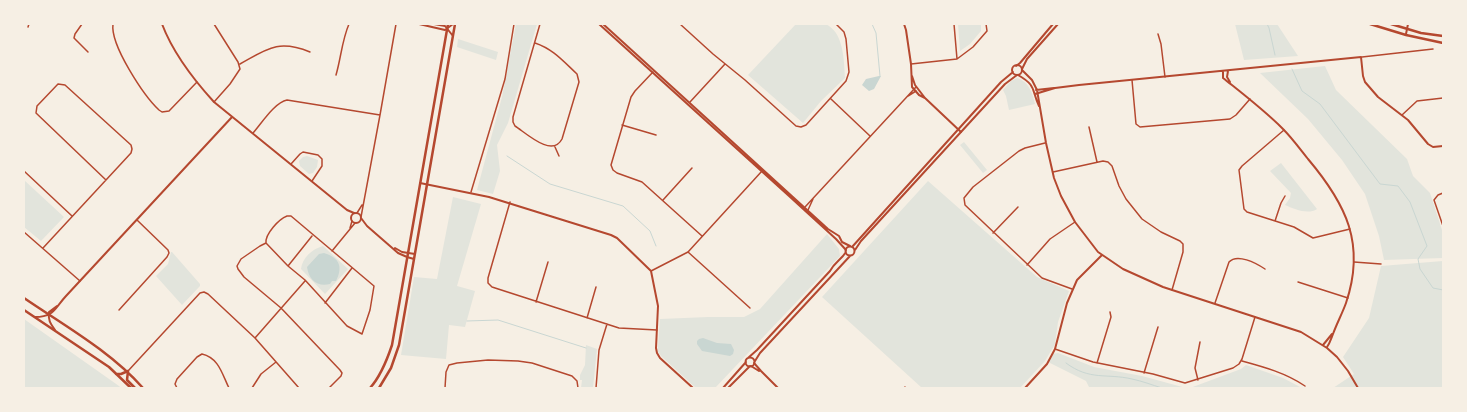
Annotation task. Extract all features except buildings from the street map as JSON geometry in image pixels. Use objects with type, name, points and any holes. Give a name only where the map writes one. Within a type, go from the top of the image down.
[{"type":"main road","points":[[370,388],[381,372],[392,345],[448,24]]},
{"type":"main road","points":[[379,388],[391,368],[399,345],[453,37],[454,24]]},
{"type":"main road","points":[[1370,24],[1406,35],[1443,42]]},
{"type":"main road","points":[[1391,24],[1407,29],[1443,36]]},
{"type":"main road","points":[[24,298],[105,352],[128,371],[143,388]]},
{"type":"main road","points":[[24,310],[116,374],[131,388]]},
{"type":"main road","points":[[116,374],[121,374],[128,371]]},
{"type":"main road","points":[[128,371],[127,380],[135,388]]},
{"type":"street","points":[[82,24],[74,38],[88,52]]},
{"type":"street","points":[[113,24],[115,36],[125,61],[142,89],[159,110],[162,112],[169,111],[197,82]]},
{"type":"street","points":[[162,24],[178,56],[214,102],[347,210],[352,221],[349,230]]},
{"type":"street","points":[[214,24],[240,64],[240,69],[238,75],[214,102]]},
{"type":"street","points":[[336,75],[344,38],[349,24]]},
{"type":"street","points":[[332,251],[361,218],[396,24]]},
{"type":"street","points":[[419,24],[442,29],[448,29],[454,24]]},
{"type":"street","points":[[434,24],[446,26],[453,37]]},
{"type":"street","points":[[471,192],[505,79],[514,24]]},
{"type":"street","points":[[535,43],[553,51],[577,74],[579,78],[562,140],[560,144],[555,146],[547,146],[515,126],[513,118],[540,24]]},
{"type":"street","points":[[599,24],[804,208],[850,256]]},
{"type":"street","points":[[603,24],[653,72]]},
{"type":"street","points":[[680,24],[796,126],[806,125],[846,81],[849,72],[846,39],[844,32],[836,24]]},
{"type":"street","points":[[904,24],[915,88],[962,132]]},
{"type":"street","points":[[954,24],[957,59]]},
{"type":"street","points":[[911,64],[957,59],[973,47],[987,31],[986,24]]},
{"type":"street","points":[[1406,35],[1408,24]]},
{"type":"street","points":[[723,388],[748,358],[774,332],[834,264],[842,259],[848,247],[851,247],[1002,82],[1013,72],[1013,68],[1020,63],[1055,25]]},
{"type":"street","points":[[728,388],[754,362],[777,334],[850,256],[854,254],[861,241],[1008,81],[1021,74],[1024,62],[1055,25]]},
{"type":"street","points":[[1158,34],[1161,44],[1165,77]]},
{"type":"street","points":[[240,64],[270,48],[280,45],[310,52]]},
{"type":"street","points":[[1036,90],[1433,49]]},
{"type":"street","points":[[1361,57],[1365,82],[1378,97],[1402,114],[1428,144],[1433,147],[1443,146]]},
{"type":"street","points":[[688,104],[725,64]]},
{"type":"street","points":[[1016,66],[1019,66],[1032,80],[1036,90],[1053,172],[1064,203],[1088,240],[1102,255],[1123,269],[1172,290],[1301,332],[1323,345],[1337,357],[1348,371],[1358,388]]},
{"type":"street","points":[[1223,71],[1223,78],[1250,99],[1284,130],[1331,188],[1345,214],[1350,229],[1354,262],[1353,277],[1343,312],[1330,344],[1326,348]]},
{"type":"street","points":[[1228,71],[1227,77],[1231,83]]},
{"type":"street","points":[[653,72],[631,97],[611,165],[617,173],[642,182],[702,236]]},
{"type":"street","points":[[1013,72],[1036,90]]},
{"type":"street","points":[[1132,80],[1136,124],[1140,127],[1230,119],[1236,115],[1250,99]]},
{"type":"street","points":[[43,248],[72,216],[106,180],[131,153],[132,149],[131,145],[62,83],[55,86],[36,106],[35,110],[38,116],[106,180]]},
{"type":"street","points":[[804,208],[915,88]]},
{"type":"street","points":[[1036,94],[1055,88]]},
{"type":"street","points":[[906,97],[917,91]]},
{"type":"street","points":[[830,98],[870,136]]},
{"type":"street","points":[[1402,114],[1417,101],[1443,98]]},
{"type":"street","points":[[253,133],[276,105],[287,100],[380,115]]},
{"type":"street","points":[[34,317],[43,317],[52,314],[80,280],[232,117]]},
{"type":"street","points":[[622,125],[656,135]]},
{"type":"street","points":[[1089,127],[1097,162]]},
{"type":"street","points":[[1284,130],[1239,170],[1244,209],[1247,212],[1294,227],[1313,238],[1350,229]]},
{"type":"street","points":[[1046,143],[1019,151],[973,187],[964,198],[964,205],[1042,278],[1072,289]]},
{"type":"street","points":[[555,146],[559,156]]},
{"type":"street","points":[[291,164],[303,152],[318,155],[322,159],[322,166],[312,181]]},
{"type":"street","points":[[1053,172],[1097,162],[1108,162],[1112,166],[1126,200],[1142,219],[1161,232],[1183,244],[1183,252],[1172,290]]},
{"type":"street","points":[[663,200],[692,168]]},
{"type":"street","points":[[24,171],[72,216]]},
{"type":"street","points":[[651,271],[688,252],[762,171]]},
{"type":"street","points":[[420,183],[471,192],[510,202],[617,238],[651,271],[658,306],[657,353],[660,358],[693,388]]},
{"type":"street","points":[[1443,193],[1438,195],[1434,200],[1443,226]]},
{"type":"street","points":[[1275,221],[1285,196]]},
{"type":"street","points":[[807,211],[814,198]]},
{"type":"street","points":[[510,202],[488,278],[488,284],[492,287],[536,302],[620,328],[657,330]]},
{"type":"street","points":[[351,216],[364,204]]},
{"type":"street","points":[[993,233],[1018,207]]},
{"type":"street","points":[[347,210],[356,213],[367,226],[398,253],[407,258],[414,259]]},
{"type":"street","points":[[807,211],[828,229],[839,236],[842,242],[855,250]]},
{"type":"street","points":[[291,216],[312,236],[374,286],[370,310],[362,334],[348,326],[305,280],[288,266],[266,243],[267,236],[282,218],[291,216]]},
{"type":"street","points":[[120,310],[169,253],[168,250],[137,219]]},
{"type":"street","points":[[352,221],[367,226]]},
{"type":"street","points":[[1027,265],[1050,239],[1075,222]]},
{"type":"street","points":[[24,232],[80,280]]},
{"type":"street","points":[[288,266],[312,236]]},
{"type":"street","points":[[266,243],[241,259],[238,269],[244,277],[280,308],[340,370],[342,373],[341,376],[329,388]]},
{"type":"street","points":[[392,247],[402,252],[415,254]]},
{"type":"street","points":[[688,252],[750,308]]},
{"type":"street","points":[[1024,388],[1047,364],[1055,349],[1072,289],[1077,280],[1102,255]]},
{"type":"street","points":[[1215,303],[1229,262],[1232,259],[1238,258],[1258,264],[1265,269]]},
{"type":"street","points":[[536,302],[548,262]]},
{"type":"street","points":[[1354,262],[1381,264]]},
{"type":"street","points":[[325,303],[352,268]]},
{"type":"street","points":[[255,338],[305,280]]},
{"type":"street","points":[[1298,282],[1348,298]]},
{"type":"street","points":[[587,318],[596,287]]},
{"type":"street","points":[[128,371],[200,293],[204,292],[255,338],[300,388]]},
{"type":"street","points":[[1097,363],[1111,317],[1110,312]]},
{"type":"street","points":[[49,315],[50,323],[56,331]]},
{"type":"street","points":[[1055,349],[1097,363],[1153,374],[1184,384],[1234,368],[1241,360],[1255,317]]},
{"type":"street","points":[[596,388],[599,350],[606,324]]},
{"type":"street","points":[[1144,373],[1158,327]]},
{"type":"street","points":[[1323,345],[1333,334]]},
{"type":"street","points":[[1198,380],[1195,368],[1200,342]]},
{"type":"street","points":[[177,388],[175,384],[176,379],[197,357],[202,354],[206,355],[218,365],[223,372],[229,388]]},
{"type":"street","points":[[748,358],[752,357],[760,372]]},
{"type":"street","points":[[445,388],[446,372],[449,365],[488,360],[525,362],[572,376],[577,380],[578,388]]},
{"type":"street","points":[[1241,360],[1274,371],[1298,381],[1305,386]]},
{"type":"street","points":[[252,388],[261,374],[276,362]]},
{"type":"street","points":[[746,362],[778,388]]},
{"type":"shaded area","points":[[822,23],[831,28],[836,33],[842,47],[844,63],[845,78],[821,101],[803,123],[748,75],[796,24]]},
{"type":"shaded area","points":[[516,24],[537,24],[508,123],[497,145],[500,171],[493,194],[477,190],[502,97]]},
{"type":"shaded area","points":[[958,24],[981,25],[981,31],[970,44],[960,51]]},
{"type":"shaded area","points":[[1235,24],[1277,24],[1298,56],[1244,60]]},
{"type":"shaded area","points":[[458,39],[498,52],[496,60],[457,47]]},
{"type":"shaded area","points":[[1325,66],[1336,90],[1407,159],[1413,176],[1430,193],[1443,233],[1443,258],[1384,260],[1379,236],[1365,194],[1342,160],[1308,119],[1260,73]]},
{"type":"shaded area","points":[[881,76],[874,89],[869,91],[862,85],[866,79]]},
{"type":"shaded area","points":[[1017,78],[1027,85],[1035,104],[1009,110],[1003,90],[1011,81]]},
{"type":"shaded area","points":[[964,142],[987,170],[983,173],[960,145]]},
{"type":"shaded area","points":[[307,156],[318,160],[317,167],[313,173],[309,174],[300,166],[299,161],[303,157]]},
{"type":"shaded area","points":[[1281,163],[1317,209],[1313,211],[1297,210],[1285,205],[1290,198],[1291,193],[1270,171]]},
{"type":"shaded area","points":[[24,180],[64,217],[41,241],[24,227]]},
{"type":"shaded area","points":[[928,181],[1037,277],[1069,291],[1058,322],[1055,344],[1045,361],[1020,388],[922,388],[822,297]]},
{"type":"shaded area","points":[[453,197],[481,204],[457,286],[475,291],[465,327],[449,325],[446,359],[401,355],[414,277],[437,279]]},
{"type":"shaded area","points":[[827,234],[839,249],[840,256],[715,388],[696,388],[658,352],[660,319],[744,317],[760,309]]},
{"type":"shaded area","points":[[323,246],[348,269],[325,294],[301,269],[303,261],[308,254]]},
{"type":"shaded area","points":[[171,252],[200,284],[200,286],[182,305],[156,276],[168,264]]},
{"type":"shaded area","points":[[324,253],[337,260],[339,264],[339,271],[336,281],[332,281],[330,284],[325,285],[314,282],[308,272],[307,267],[319,254]]},
{"type":"shaded area","points":[[1443,261],[1443,388],[1333,388],[1354,374],[1343,357],[1369,318],[1381,266]]},
{"type":"shaded area","points":[[24,319],[119,386],[121,388],[24,388]]},
{"type":"shaded area","points":[[703,338],[717,343],[731,344],[734,350],[733,354],[730,356],[702,351],[697,344],[697,341]]},
{"type":"shaded area","points":[[586,345],[597,349],[593,388],[581,388],[582,380],[580,380],[580,375],[585,365]]},
{"type":"shaded area","points":[[1058,353],[1094,367],[1142,376],[1186,388],[1089,387],[1086,381],[1048,362],[1052,354]]},
{"type":"shaded area","points":[[1246,365],[1283,378],[1302,388],[1190,388],[1241,369]]},
{"type":"waterway","points":[[872,24],[876,33],[880,76]]},
{"type":"waterway","points":[[1267,24],[1275,55]]},
{"type":"waterway","points":[[1292,69],[1302,91],[1320,104],[1380,184],[1398,186],[1410,202],[1427,246],[1418,259],[1420,269],[1433,288],[1443,290]]},
{"type":"waterway","points":[[507,156],[550,184],[623,206],[650,231],[656,246]]},
{"type":"waterway","points":[[467,321],[498,320],[586,348]]},
{"type":"waterway","points":[[1066,363],[1075,369],[1098,376],[1123,377],[1162,388]]}]
